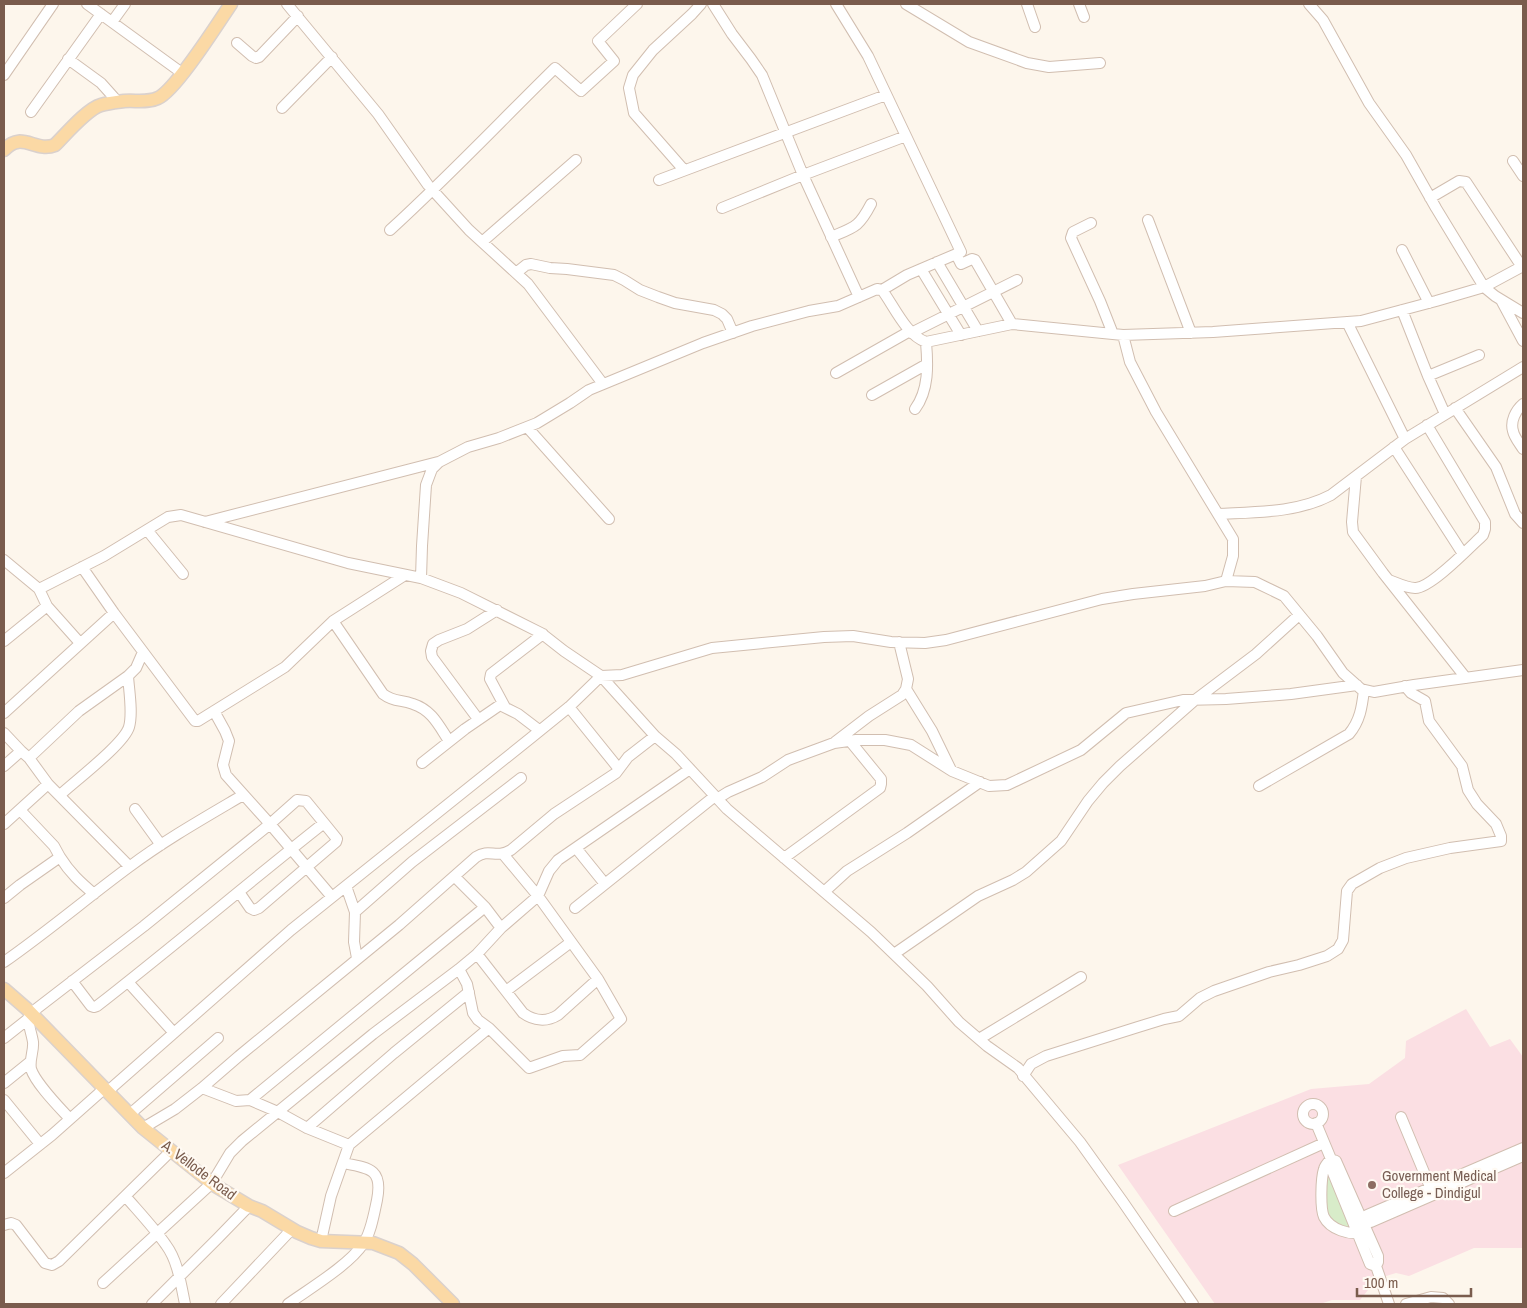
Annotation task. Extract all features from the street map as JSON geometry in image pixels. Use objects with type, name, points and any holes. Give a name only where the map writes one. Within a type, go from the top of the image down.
[{"type":"main road","points":[[4,150],[14,142],[23,141],[48,148],[55,145],[90,111],[100,105],[158,98],[168,90],[182,73],[231,4]]},
{"type":"main road","name":"A. Vellode Road","points":[[5,992],[107,1090],[143,1128],[212,1184],[248,1206],[262,1211],[292,1229],[321,1241],[374,1243],[399,1253],[453,1304]]},
{"type":"street","points":[[4,75],[52,4]]},
{"type":"street","points":[[87,4],[182,73]]},
{"type":"street","points":[[112,22],[125,4]]},
{"type":"street","points":[[287,4],[378,114],[433,191],[469,230],[528,284],[603,384]]},
{"type":"street","points":[[390,230],[433,191],[490,131],[555,68],[581,91],[614,61],[598,41],[637,4]]},
{"type":"street","points":[[684,170],[634,113],[629,88],[633,75],[642,62],[702,4]]},
{"type":"street","points":[[713,4],[762,75],[803,175],[859,297]]},
{"type":"street","points":[[204,522],[439,462],[468,447],[499,438],[537,423],[589,390],[703,342],[809,311],[838,306],[877,289],[882,290],[907,275],[961,252],[868,56],[836,4]]},
{"type":"street","points":[[906,4],[969,42],[1027,63],[1049,67],[1100,63]]},
{"type":"street","points":[[1027,4],[1035,26]]},
{"type":"street","points":[[1079,4],[1084,17]]},
{"type":"street","points":[[1308,4],[1323,20],[1369,103],[1406,155],[1484,287],[1523,313]]},
{"type":"street","points":[[31,112],[101,14]]},
{"type":"street","points":[[237,43],[252,56],[259,57],[298,16]]},
{"type":"street","points":[[282,108],[332,57]]},
{"type":"street","points":[[68,59],[101,83],[118,102]]},
{"type":"street","points":[[659,180],[886,95]]},
{"type":"street","points":[[722,208],[906,136]]},
{"type":"street","points":[[482,242],[576,160]]},
{"type":"street","points":[[1513,161],[1523,176]]},
{"type":"street","points":[[882,290],[910,332],[926,342],[1012,324],[1118,334],[1191,333],[1361,321],[1484,287],[1523,267],[1466,182],[1463,180],[1459,181],[1430,198]]},
{"type":"street","points":[[831,237],[855,227],[862,220],[871,204]]},
{"type":"street","points":[[1148,220],[1191,333]]},
{"type":"street","points":[[1091,223],[1073,232],[1071,238],[1100,301],[1156,412],[1233,539],[1233,556],[1226,581]]},
{"type":"street","points":[[1402,250],[1430,303]]},
{"type":"street","points":[[956,254],[961,264],[972,259],[975,260],[1012,324]]},
{"type":"street","points":[[937,262],[978,331]]},
{"type":"street","points":[[516,273],[526,265],[531,264],[614,275],[640,290],[675,303],[714,310],[727,319],[733,333]]},
{"type":"street","points":[[921,269],[961,335]]},
{"type":"street","points":[[836,373],[910,332],[1017,280]]},
{"type":"street","points":[[1500,299],[1523,341]]},
{"type":"street","points":[[1402,310],[1445,414]]},
{"type":"street","points":[[1347,322],[1405,439]]},
{"type":"street","points":[[915,409],[921,401],[924,391],[927,364],[926,342]]},
{"type":"street","points":[[1428,376],[1479,355]]},
{"type":"street","points":[[872,395],[927,364]]},
{"type":"street","points":[[1218,514],[1278,510],[1318,502],[1331,495],[1405,439],[1523,367]]},
{"type":"street","points":[[1523,404],[1518,408],[1512,424],[1512,432],[1523,449]]},
{"type":"street","points":[[1455,408],[1496,467],[1516,514],[1523,523]]},
{"type":"street","points":[[1389,580],[1415,588],[1422,587],[1447,569],[1483,535],[1486,529],[1485,522],[1427,425]]},
{"type":"street","points":[[527,427],[609,519]]},
{"type":"street","points":[[1394,447],[1463,554]]},
{"type":"street","points":[[421,578],[426,485],[432,470],[439,462]]},
{"type":"street","points":[[1356,476],[1352,522],[1353,532],[1466,678]]},
{"type":"street","points":[[38,589],[104,556],[168,517],[181,515],[348,562],[421,578],[461,593],[543,634],[600,676],[655,736],[676,754],[718,799],[894,954],[927,986],[959,1022],[1018,1068],[1080,1142],[1193,1304]]},
{"type":"street","points":[[147,530],[183,574]]},
{"type":"street","points":[[4,560],[38,589],[47,606],[80,643]]},
{"type":"street","points":[[82,567],[192,720],[195,721],[198,721],[285,667],[333,622],[405,575]]},
{"type":"street","points":[[6,1167],[40,1144],[107,1090],[174,1034],[291,930],[568,707],[600,676],[622,675],[712,648],[853,636],[899,642],[926,643],[946,640],[1102,599],[1206,586],[1226,581],[1255,582],[1284,596],[1317,636],[1343,673],[1360,687],[1374,692],[1523,670]]},
{"type":"street","points":[[4,641],[47,606]]},
{"type":"street","points":[[478,719],[432,657],[430,651],[433,644],[439,640],[467,629],[497,610]]},
{"type":"street","points":[[4,713],[114,613]]},
{"type":"street","points":[[894,954],[978,896],[1026,872],[1061,841],[1103,782],[1195,700],[1256,654],[1299,615]]},
{"type":"street","points":[[333,622],[383,694],[391,700],[412,703],[425,709],[431,714],[449,741]]},
{"type":"street","points":[[539,730],[525,718],[504,706],[490,678],[491,674],[543,634]]},
{"type":"street","points":[[834,743],[869,716],[902,695],[906,689],[908,679],[899,642]]},
{"type":"street","points":[[29,758],[79,711],[128,676],[136,668],[143,652]]},
{"type":"street","points":[[60,795],[126,735],[130,726],[128,676]]},
{"type":"street","points":[[1023,1076],[1031,1064],[1046,1056],[1179,1016],[1200,998],[1214,991],[1268,972],[1327,956],[1338,949],[1343,940],[1347,892],[1352,884],[1380,868],[1406,858],[1450,848],[1501,841],[1502,836],[1496,824],[1477,804],[1468,790],[1462,766],[1429,721],[1425,701],[1411,693],[1405,686]]},
{"type":"street","points":[[575,908],[720,797],[762,777],[788,760],[834,743],[885,740],[911,745],[952,771],[989,786],[1007,785],[1080,750],[1126,713],[1183,700],[1226,699],[1360,687]]},
{"type":"street","points":[[1259,786],[1349,734],[1360,718],[1360,687]]},
{"type":"street","points":[[906,689],[932,731],[952,771]]},
{"type":"street","points":[[422,762],[478,719],[496,707],[504,706]]},
{"type":"street","points":[[568,707],[619,769]]},
{"type":"street","points":[[214,711],[225,730],[229,742],[223,764],[224,772],[229,780],[270,824],[332,897]]},
{"type":"street","points":[[4,733],[29,758],[48,784],[129,866]]},
{"type":"street","points":[[143,1128],[175,1109],[202,1088],[399,925],[476,857],[482,853],[504,854],[511,850],[554,814],[616,773],[628,758],[655,736]]},
{"type":"street","points":[[784,858],[880,788],[881,779],[850,741]]},
{"type":"street","points":[[4,766],[21,751]]},
{"type":"street","points":[[103,1283],[212,1184],[230,1153],[372,1034],[477,954],[501,928],[538,896],[553,864],[690,768]]},
{"type":"street","points":[[355,912],[412,862],[521,778]]},
{"type":"street","points":[[824,892],[847,871],[907,833],[980,782]]},
{"type":"street","points":[[4,824],[48,784]]},
{"type":"street","points":[[4,962],[129,866],[242,795]]},
{"type":"street","points":[[4,1038],[270,824],[297,800],[306,800],[337,839],[336,842],[259,908],[254,910],[250,908],[238,892]]},
{"type":"street","points":[[135,809],[161,845]]},
{"type":"street","points":[[20,810],[54,846],[76,879],[94,894]]},
{"type":"street","points":[[72,982],[94,1007],[128,982],[324,822]]},
{"type":"street","points":[[576,848],[605,884]]},
{"type":"street","points":[[459,969],[467,984],[474,1013],[478,1020],[489,1028],[529,1068],[563,1056],[580,1055],[621,1019],[598,980],[538,896],[504,854]]},
{"type":"street","points":[[4,898],[60,857]]},
{"type":"street","points":[[455,876],[485,907],[501,928]]},
{"type":"street","points":[[346,886],[355,912],[354,942],[357,958]]},
{"type":"street","points":[[250,1100],[485,907]]},
{"type":"street","points":[[506,991],[571,942]]},
{"type":"street","points":[[477,954],[523,1013],[529,1018],[553,1018],[598,980]]},
{"type":"street","points":[[979,1039],[1080,977]]},
{"type":"street","points":[[128,982],[174,1034]]},
{"type":"street","points":[[307,1128],[394,1053],[469,992]]},
{"type":"street","points":[[29,1016],[33,1042],[30,1062],[32,1070],[37,1080],[70,1119]]},
{"type":"street","points":[[321,1241],[331,1196],[349,1145],[489,1028]]},
{"type":"street","points":[[130,1114],[218,1038]]},
{"type":"street","points":[[4,1083],[30,1062]]},
{"type":"street","points":[[202,1088],[236,1101],[250,1100],[278,1112],[307,1128],[349,1145]]},
{"type":"street","points":[[4,1100],[40,1144]]},
{"type":"street","points":[[1401,1116],[1432,1191]]},
{"type":"street","points":[[1316,1123],[1331,1159],[1329,1163],[1360,1227],[1370,1264],[1376,1266],[1389,1304]]},
{"type":"street","points":[[1174,1211],[1324,1143]]},
{"type":"street","points":[[1432,1191],[1523,1148]]},
{"type":"street","points":[[4,1225],[11,1223],[16,1225],[45,1263],[52,1265],[59,1261],[126,1197],[171,1151]]},
{"type":"street","points":[[1331,1159],[1324,1167],[1321,1184],[1323,1215],[1333,1226],[1349,1233],[1360,1227],[1367,1215],[1523,1156]]},
{"type":"street","points":[[288,1304],[349,1260],[364,1243],[374,1212],[379,1190],[378,1182],[375,1174],[369,1169],[343,1163]]},
{"type":"street","points":[[126,1197],[166,1245],[172,1255],[180,1277],[186,1304]]},
{"type":"street","points":[[152,1304],[248,1206]]},
{"type":"street","points":[[221,1304],[292,1229]]},
{"type":"street","points":[[1406,1304],[1432,1297],[1443,1298],[1449,1304]]},
{"type":"shaded area","name":"Government Medical College - Dindigul","points":[[1466,1009],[1490,1047],[1510,1039],[1523,1057],[1523,1248],[1474,1248],[1409,1276],[1396,1273],[1373,1280],[1360,1300],[1332,1300],[1320,1304],[1215,1304],[1118,1165],[1311,1089],[1369,1084],[1405,1058],[1406,1041]]},
{"type":"green space","points":[[1327,1173],[1351,1229],[1336,1224],[1329,1217],[1325,1198]]},
{"type":"place","name":"Government Medical College - Dindigul","points":[[1372,1185]]}]
